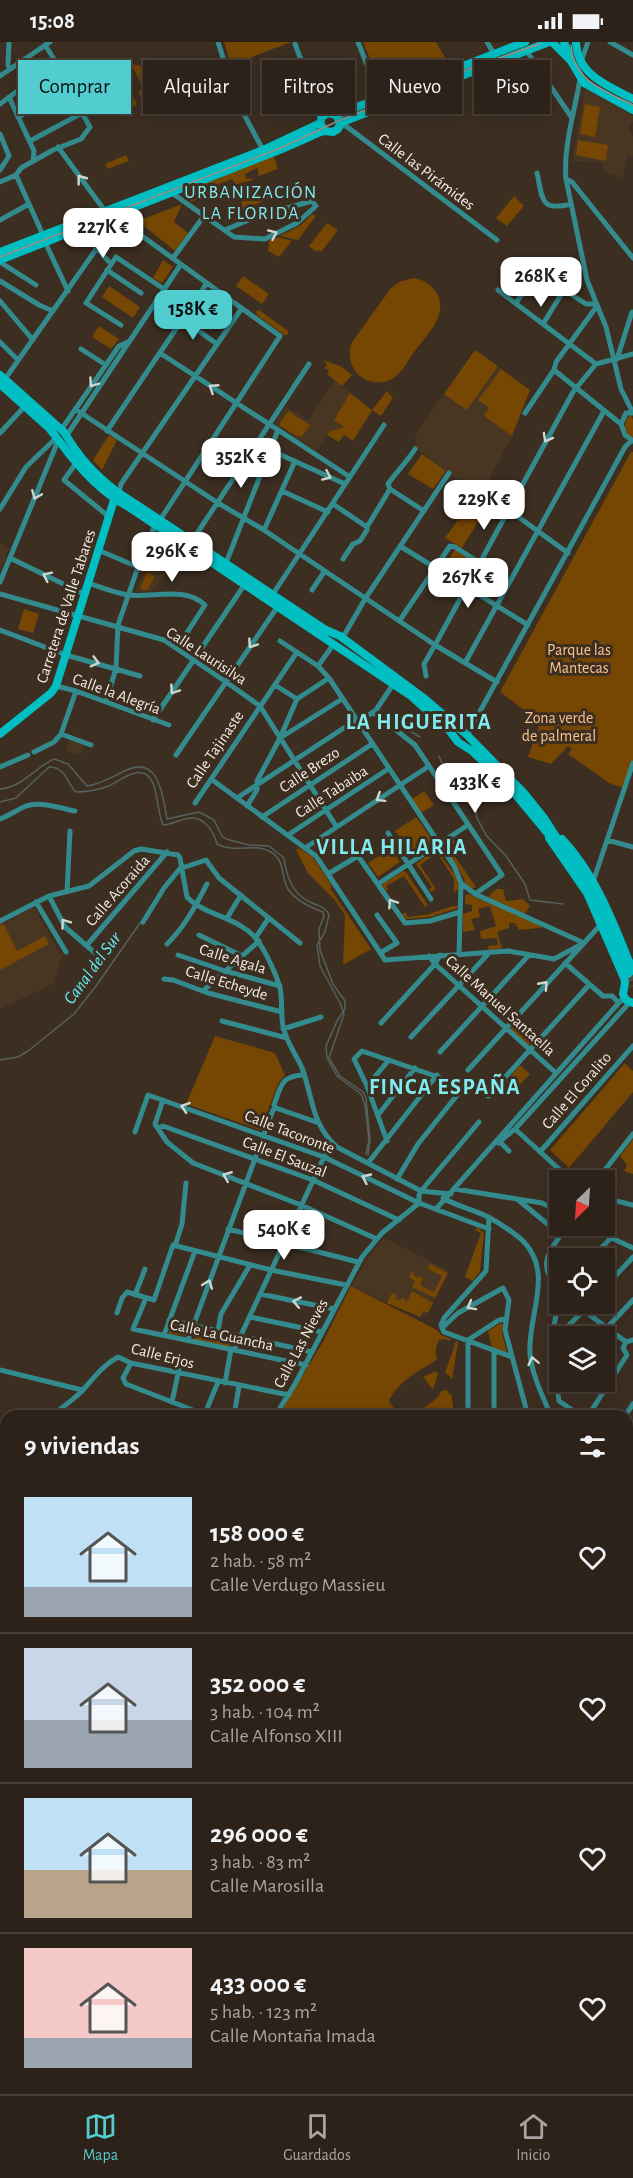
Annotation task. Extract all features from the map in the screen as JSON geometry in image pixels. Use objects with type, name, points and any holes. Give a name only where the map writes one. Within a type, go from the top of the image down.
[{"type":"main road","points":[[462,66],[494,54],[551,42],[571,61]]},
{"type":"main road","points":[[564,42],[580,79],[589,87],[633,110]]},
{"type":"main road","points":[[576,42],[586,71],[594,79],[633,99]]},
{"type":"main road","points":[[322,125],[333,132],[340,125],[526,46]]},
{"type":"main road","points":[[322,125],[324,115],[332,114],[340,125]]},
{"type":"main road","points":[[0,261],[105,211],[322,125]]},
{"type":"main road","points":[[0,252],[81,228],[185,188],[322,125]]},
{"type":"main road","points":[[2,383],[70,444],[117,496]]},
{"type":"main road","points":[[2,383],[60,437],[76,463],[117,496],[278,606],[418,693],[505,782],[565,851]]},
{"type":"main road","name":"Carretera de Valle Tabares","points":[[0,734],[51,693],[56,686],[108,516],[117,496]]},
{"type":"main road","points":[[158,523],[273,594],[394,683],[464,738],[516,784],[567,845],[593,882],[606,906],[630,977]]},
{"type":"main road","points":[[534,816],[580,882],[630,977]]},
{"type":"main road","points":[[544,818],[599,903],[630,977]]},
{"type":"main road","points":[[627,1001],[623,988],[630,977]]},
{"type":"street","points":[[9,42],[8,65],[10,69]]},
{"type":"street","points":[[218,42],[237,100],[263,150]]},
{"type":"street","points":[[358,42],[367,65]]},
{"type":"street","points":[[488,42],[494,54]]},
{"type":"street","points":[[581,62],[588,42]]},
{"type":"street","points":[[610,42],[633,55]]},
{"type":"street","points":[[0,76],[48,44],[56,62],[0,104]]},
{"type":"street","points":[[295,44],[301,60]]},
{"type":"street","points":[[526,46],[572,118]]},
{"type":"street","points":[[580,79],[572,118],[565,169],[566,179],[583,263],[596,305],[606,327],[621,389],[630,406],[631,413],[621,424]]},
{"type":"street","points":[[578,93],[581,88],[589,87]]},
{"type":"street","points":[[9,97],[34,151],[33,162]]},
{"type":"street","points":[[18,117],[24,114]]},
{"type":"street","points":[[30,141],[79,114]]},
{"type":"street","points":[[0,182],[16,175],[21,168],[58,147],[81,139],[90,127],[82,114]]},
{"type":"street","points":[[320,114],[322,125]]},
{"type":"street","name":"Calle las Pirámides","points":[[340,125],[346,126],[497,240]]},
{"type":"street","points":[[0,170],[9,156],[1,138]]},
{"type":"street","points":[[58,147],[105,211]]},
{"type":"street","points":[[34,151],[43,155]]},
{"type":"street","points":[[537,173],[547,205],[552,208],[571,204]]},
{"type":"street","points":[[16,175],[68,291]]},
{"type":"street","points":[[566,179],[572,182],[633,258]]},
{"type":"street","points":[[185,188],[183,195],[185,201]]},
{"type":"street","points":[[172,193],[234,237],[265,238],[297,223],[316,206],[312,201],[280,210],[274,209],[225,230]]},
{"type":"street","points":[[0,220],[29,204]]},
{"type":"street","points":[[130,209],[128,219],[131,227]]},
{"type":"street","points":[[106,702],[116,668],[118,625],[127,595],[158,523],[280,336],[113,216]]},
{"type":"street","points":[[173,258],[204,216]]},
{"type":"street","points":[[240,223],[244,236]]},
{"type":"street","points":[[81,228],[108,261]]},
{"type":"street","points":[[2,383],[97,248]]},
{"type":"street","points":[[121,325],[86,303],[116,257],[164,289]]},
{"type":"street","points":[[0,261],[36,285]]},
{"type":"street","points":[[0,509],[26,467],[60,437],[82,413],[123,348],[182,264]]},
{"type":"street","points":[[516,303],[539,269]]},
{"type":"street","points":[[108,270],[141,293]]},
{"type":"street","points":[[0,281],[39,306],[52,311]]},
{"type":"street","points":[[108,431],[207,283]]},
{"type":"street","points":[[498,290],[596,364]]},
{"type":"street","points":[[543,324],[564,290],[586,304],[596,305]]},
{"type":"street","points":[[0,301],[33,340]]},
{"type":"street","points":[[525,413],[554,370],[556,362],[596,305]]},
{"type":"street","points":[[117,496],[121,484],[242,308]]},
{"type":"street","points":[[615,360],[632,312]]},
{"type":"street","points":[[182,319],[217,344]]},
{"type":"street","points":[[0,342],[18,360]]},
{"type":"street","points":[[0,582],[60,437],[75,409],[118,346],[123,348]]},
{"type":"street","points":[[81,349],[106,365]]},
{"type":"street","points":[[160,353],[350,477]]},
{"type":"street","points":[[426,676],[423,664],[576,387],[596,364],[633,354]]},
{"type":"street","points":[[192,542],[309,364]]},
{"type":"street","points":[[554,370],[621,424],[626,437],[625,447]]},
{"type":"street","points":[[0,433],[25,406]]},
{"type":"street","points":[[75,409],[185,482],[264,530],[435,645],[497,682]]},
{"type":"street","points":[[465,663],[604,411]]},
{"type":"street","points":[[273,594],[384,425]]},
{"type":"street","points":[[226,563],[279,430]]},
{"type":"street","points":[[464,738],[625,447],[632,440],[626,437]]},
{"type":"street","points":[[415,449],[403,468],[397,471],[388,484],[390,489],[424,511]]},
{"type":"street","points":[[270,450],[345,484]]},
{"type":"street","points":[[264,530],[296,461]]},
{"type":"street","points":[[76,463],[64,480],[108,516]]},
{"type":"street","points":[[318,666],[366,599],[449,473]]},
{"type":"street","points":[[343,559],[353,544],[360,541],[390,489]]},
{"type":"street","points":[[282,491],[328,512]]},
{"type":"street","points":[[484,492],[568,553]]},
{"type":"street","points":[[0,494],[6,499]]},
{"type":"street","points":[[333,504],[366,527]]},
{"type":"street","points":[[400,546],[528,625]]},
{"type":"street","points":[[400,620],[450,546],[480,563]]},
{"type":"street","points":[[98,550],[138,567]]},
{"type":"street","points":[[10,558],[84,594]]},
{"type":"street","points":[[312,590],[324,572]]},
{"type":"street","points":[[88,583],[127,595],[184,595],[199,600],[205,605],[177,648]]},
{"type":"street","points":[[153,720],[245,584]]},
{"type":"street","name":"Calle Laurisilva","points":[[0,594],[118,625],[164,640],[177,648],[260,706],[336,826]]},
{"type":"street","points":[[176,755],[278,606]]},
{"type":"street","points":[[0,630],[66,655],[140,676]]},
{"type":"street","points":[[280,641],[318,666],[329,678],[454,866],[461,884],[459,954]]},
{"type":"street","name":"Calle Tajinaste","points":[[195,803],[297,652]]},
{"type":"street","points":[[247,806],[257,790],[257,781],[280,738],[297,699],[329,678]]},
{"type":"street","points":[[237,798],[373,712],[394,683]]},
{"type":"street","points":[[275,685],[297,699]]},
{"type":"street","name":"Calle la Alegría","points":[[56,686],[76,691],[169,726]]},
{"type":"street","points":[[34,752],[54,742],[61,734],[76,691]]},
{"type":"street","points":[[280,738],[342,699]]},
{"type":"street","points":[[373,712],[415,745],[502,875],[475,894]]},
{"type":"street","points":[[61,734],[91,745]]},
{"type":"street","name":"Calle Brezo","points":[[262,817],[372,744]]},
{"type":"street","points":[[0,767],[28,755]]},
{"type":"street","points":[[593,882],[633,764]]},
{"type":"street","points":[[305,848],[429,766]]},
{"type":"street","name":"Calle Tabaiba","points":[[288,835],[388,769]]},
{"type":"street","points":[[211,778],[316,856],[385,960],[508,951],[554,959],[584,943]]},
{"type":"street","points":[[0,819],[29,805],[46,805],[75,811]]},
{"type":"street","points":[[378,884],[468,825]]},
{"type":"street","points":[[67,892],[70,831]]},
{"type":"street","points":[[388,833],[431,899]]},
{"type":"street","points":[[607,840],[633,847]]},
{"type":"street","points":[[0,921],[49,896],[94,884],[134,851],[141,849],[178,855],[185,893],[190,901],[227,918],[257,939],[280,986],[283,1029],[303,1075],[311,1107],[331,1142],[421,1191],[448,1196],[457,1205],[489,1217],[521,1240],[532,1252],[538,1268],[539,1284],[530,1355],[549,1410]]},
{"type":"street","name":"Calle Acoraida","points":[[87,945],[167,852]]},
{"type":"street","points":[[328,874],[358,856],[405,923],[430,921],[459,912]]},
{"type":"street","points":[[143,922],[164,888],[182,867],[206,860],[219,878],[300,943]]},
{"type":"street","points":[[167,944],[174,938],[207,884]]},
{"type":"street","points":[[461,884],[475,894],[584,943]]},
{"type":"street","points":[[227,918],[241,895]]},
{"type":"street","points":[[49,896],[65,927],[95,953]]},
{"type":"street","points":[[36,902],[66,952]]},
{"type":"street","points":[[377,915],[397,944],[380,953]]},
{"type":"street","points":[[203,991],[242,956],[257,939],[268,919]]},
{"type":"street","points":[[468,1070],[602,924]]},
{"type":"street","points":[[199,935],[242,956]]},
{"type":"street","points":[[411,1037],[489,953]]},
{"type":"street","name":"Calle Agala","points":[[178,955],[225,972],[280,986]]},
{"type":"street","points":[[381,1023],[435,964],[440,955]]},
{"type":"street","points":[[440,1052],[529,955]]},
{"type":"street","name":"Calle Manuel Santaella","points":[[429,956],[435,964],[556,1073]]},
{"type":"street","points":[[565,963],[603,996],[612,996],[627,1001]]},
{"type":"street","name":"Calle Echeyde","points":[[164,980],[173,980],[203,991],[282,1012]]},
{"type":"street","points":[[488,1096],[589,985]]},
{"type":"street","points":[[436,1209],[618,1014],[627,1001]]},
{"type":"street","points":[[513,1127],[556,1073],[627,1001]]},
{"type":"street","points":[[283,1029],[321,1017]]},
{"type":"street","points":[[222,1021],[287,1038]]},
{"type":"street","name":"Calle El Coralito","points":[[540,1152],[633,1046]]},
{"type":"street","points":[[387,1141],[367,1086],[354,1059],[362,1051],[444,1079],[458,1094],[418,1144],[397,1179]]},
{"type":"street","points":[[367,1086],[389,1060]]},
{"type":"street","points":[[378,1115],[414,1068]]},
{"type":"street","points":[[276,1108],[274,1105],[284,1080],[303,1075]]},
{"type":"street","points":[[368,1164],[437,1076]]},
{"type":"street","name":"Calle Tacoronte","points":[[135,1132],[147,1095],[324,1157],[419,1203],[489,1229]]},
{"type":"street","points":[[163,1100],[155,1124],[167,1142],[194,1163],[301,1205],[377,1239]]},
{"type":"street","points":[[276,1108],[319,1124]]},
{"type":"street","points":[[188,1340],[254,1158],[273,1110],[276,1108]]},
{"type":"street","points":[[419,1203],[421,1191],[479,1122]]},
{"type":"street","name":"Calle El Sauzal","points":[[159,1128],[163,1126],[313,1180],[399,1220]]},
{"type":"street","points":[[513,1127],[560,1170]]},
{"type":"street","points":[[605,1170],[633,1134]]},
{"type":"street","points":[[225,1383],[232,1350],[241,1336],[331,1142]]},
{"type":"street","points":[[495,1145],[509,1151]]},
{"type":"street","points":[[117,1313],[122,1298],[127,1292],[154,1300],[182,1224],[186,1183]]},
{"type":"street","points":[[455,1189],[516,1198],[549,1206]]},
{"type":"street","points":[[516,1198],[549,1225]]},
{"type":"street","points":[[615,1201],[633,1205]]},
{"type":"street","name":"Calle Las Nieves","points":[[279,1410],[306,1365],[358,1262],[377,1239],[419,1203]]},
{"type":"street","points":[[489,1217],[486,1271],[444,1318],[441,1325],[444,1332],[512,1357]]},
{"type":"street","points":[[489,1229],[493,1223],[498,1223]]},
{"type":"street","points":[[228,1229],[358,1262]]},
{"type":"street","points":[[607,1236],[633,1248]]},
{"type":"street","points":[[601,1248],[611,1238]]},
{"type":"street","points":[[174,1245],[271,1270],[346,1285]]},
{"type":"street","points":[[164,1335],[195,1251]]},
{"type":"street","points":[[549,1254],[545,1267],[549,1278]]},
{"type":"street","points":[[615,1276],[633,1257]]},
{"type":"street","points":[[218,1331],[221,1314],[250,1265]]},
{"type":"street","points":[[135,1294],[145,1269]]},
{"type":"street","points":[[442,1328],[458,1313],[503,1288],[509,1299],[505,1330],[526,1410]]},
{"type":"street","points":[[260,1294],[334,1309]]},
{"type":"street","name":"Calle La Guancha","points":[[146,1298],[133,1329],[306,1365]]},
{"type":"street","points":[[609,1326],[633,1300]]},
{"type":"street","points":[[568,1326],[580,1314]]},
{"type":"street","points":[[589,1314],[604,1326]]},
{"type":"street","points":[[250,1317],[322,1332]]},
{"type":"street","points":[[468,1342],[499,1320],[506,1319]]},
{"type":"street","points":[[169,1320],[312,1352]]},
{"type":"street","points":[[592,1410],[630,1356],[623,1348],[630,1341],[615,1333]]},
{"type":"street","points":[[468,1342],[468,1410]]},
{"type":"street","points":[[494,1351],[494,1410]]},
{"type":"street","name":"Calle Erjos","points":[[58,1410],[82,1390],[89,1380],[118,1357],[218,1382],[289,1395]]},
{"type":"street","points":[[172,1402],[181,1360]]},
{"type":"street","points":[[131,1362],[123,1378],[126,1384],[191,1410]]},
{"type":"street","points":[[0,1370],[82,1390]]},
{"type":"street","points":[[208,1410],[218,1382]]},
{"type":"street","points":[[234,1410],[238,1386]]},
{"type":"street","points":[[559,1392],[559,1401],[572,1410]]},
{"type":"shaded area","points":[[587,89],[633,115],[629,128],[633,137],[633,157],[627,156],[623,178],[605,173],[602,162],[572,161],[584,98],[581,93]]},
{"type":"shaded area","points":[[475,350],[530,390],[512,436],[485,487],[476,493],[413,446],[417,439],[414,436]]},
{"type":"shaded area","points":[[335,380],[372,410],[367,421],[327,435],[316,451],[275,424],[285,406],[308,420]]},
{"type":"shaded area","points":[[161,536],[170,542],[156,567],[166,573],[153,591],[135,592]]},
{"type":"shaded area","points":[[0,542],[10,549],[5,554],[7,556],[0,573]]},
{"type":"shaded area","points":[[69,740],[84,745],[81,755],[65,750]]},
{"type":"shaded area","points":[[34,907],[62,956],[53,984],[0,1009],[0,925]]},
{"type":"shaded area","points":[[385,1238],[449,1271],[426,1317],[421,1315],[420,1317],[351,1286],[372,1251]]},
{"type":"green space","points":[[224,42],[291,42],[244,60],[229,60]]},
{"type":"green space","points":[[363,42],[436,42],[447,60],[371,60]]},
{"type":"green space","points":[[131,64],[143,66],[143,83],[141,84]]},
{"type":"green space","points":[[143,89],[143,103],[138,91]]},
{"type":"green space","points":[[131,93],[137,105],[131,107]]},
{"type":"green space","points":[[585,104],[600,107],[595,137],[580,134]]},
{"type":"green space","points":[[578,140],[608,145],[606,161],[576,155]]},
{"type":"green space","points":[[126,155],[129,161],[108,169],[105,164]]},
{"type":"green space","points":[[271,156],[274,157],[278,169],[256,177],[259,174],[257,168],[245,174],[247,179],[252,178],[253,180],[231,186],[235,183],[232,179],[219,184],[221,190],[228,189],[204,197],[208,193],[206,189],[194,194],[196,200],[191,202],[187,198],[189,190]]},
{"type":"green space","points":[[269,190],[272,197],[240,211],[243,208],[241,202]]},
{"type":"green space","points":[[514,196],[524,206],[507,226],[496,218]]},
{"type":"green space","points":[[182,204],[174,222],[188,233],[175,251],[138,221]]},
{"type":"green space","points":[[312,214],[316,216],[298,240],[280,236],[301,225]]},
{"type":"green space","points":[[327,223],[338,230],[321,252],[318,250],[316,252],[309,246]]},
{"type":"green space","points":[[278,237],[292,241],[279,257],[268,251],[269,241]]},
{"type":"green space","points":[[163,260],[173,267],[162,283],[153,278]]},
{"type":"green space","points":[[243,276],[269,294],[262,304],[236,286]]},
{"type":"green space","points":[[413,278],[426,282],[436,292],[440,300],[439,316],[397,375],[386,382],[367,380],[356,372],[352,365],[350,350],[352,342],[391,288],[399,282]]},
{"type":"green space","points":[[109,286],[140,307],[133,318],[102,297]]},
{"type":"green space","points":[[259,310],[288,331],[288,335],[284,335],[257,315],[256,311]]},
{"type":"green space","points":[[99,326],[119,339],[111,349],[92,337]]},
{"type":"green space","points":[[475,350],[498,366],[467,410],[444,394]]},
{"type":"green space","points":[[323,360],[340,366],[352,375],[342,386],[327,374],[329,371],[325,368],[327,364]]},
{"type":"green space","points":[[501,369],[530,390],[512,436],[484,416],[489,408],[478,400]]},
{"type":"green space","points":[[387,391],[393,398],[381,416],[372,410]]},
{"type":"green space","points":[[350,393],[372,410],[353,441],[344,435],[339,442],[327,435],[329,432],[344,427],[334,420]]},
{"type":"green space","points":[[288,411],[310,425],[302,437],[299,435],[298,437],[279,425]]},
{"type":"green space","points":[[631,415],[633,438],[628,436],[624,428],[627,418]]},
{"type":"green space","points":[[109,435],[117,440],[102,470],[93,460]]},
{"type":"green space","name":"Parque las Mantecas","points":[[633,452],[633,763],[626,789],[609,783],[568,754],[572,749],[568,746],[551,764],[528,757],[543,716],[524,710],[500,692]]},
{"type":"green space","points":[[422,454],[446,471],[433,489],[408,474]]},
{"type":"green space","points":[[476,494],[487,501],[482,508],[485,510],[462,548],[445,538]]},
{"type":"green space","points":[[455,550],[476,563],[468,582],[465,583],[442,568]]},
{"type":"green space","points":[[147,572],[155,576],[147,591],[140,588]]},
{"type":"green space","points":[[24,609],[39,614],[33,633],[18,629]]},
{"type":"green space","points":[[424,791],[434,805],[419,814],[410,800]]},
{"type":"green space","points":[[416,817],[434,842],[412,857],[409,853],[406,854],[397,841],[400,838],[395,831]]},
{"type":"green space","points":[[453,839],[456,843],[449,848],[476,887],[472,889],[465,883],[444,848],[445,844]]},
{"type":"green space","points":[[299,848],[313,857],[332,886],[330,888],[371,949],[343,965],[345,915],[334,899],[308,873],[296,850]]},
{"type":"green space","points":[[391,848],[400,862],[378,877],[368,863]]},
{"type":"green space","points":[[436,849],[456,876],[459,889],[454,892],[454,879],[437,853],[420,865],[436,889],[431,892],[429,890],[432,887],[416,864]]},
{"type":"green space","points":[[403,871],[428,905],[425,907],[404,876],[386,886],[388,889],[386,891],[382,886]]},
{"type":"green space","points":[[496,889],[503,889],[506,901],[523,899],[530,906],[525,914],[488,897]]},
{"type":"green space","points":[[468,894],[543,926],[519,930],[515,923],[509,923],[509,928],[497,932],[502,948],[489,950],[488,946],[498,945],[497,938],[481,939],[480,931],[496,926],[490,906],[478,909],[480,917],[471,919],[475,930],[463,932],[463,914],[472,911],[472,905],[465,904],[465,896]]},
{"type":"green space","points":[[458,906],[458,908],[430,917],[406,919],[402,914],[405,912],[408,917],[429,914]]},
{"type":"green space","points":[[3,923],[17,951],[45,936],[49,944],[0,970],[0,925]]},
{"type":"green space","points":[[519,1019],[537,1037],[529,1046],[510,1029]]},
{"type":"green space","points":[[215,1036],[275,1053],[285,1075],[279,1082],[260,1130],[186,1104]]},
{"type":"green space","points":[[625,1063],[633,1071],[633,1092],[569,1168],[550,1150]]},
{"type":"green space","points":[[520,1065],[530,1074],[515,1090],[506,1082]]},
{"type":"green space","points":[[633,1139],[633,1174],[624,1171],[627,1165],[620,1156]]},
{"type":"green space","points":[[477,1227],[484,1233],[480,1271],[473,1281],[465,1277],[481,1233],[475,1230]]},
{"type":"green space","points":[[430,1264],[448,1273],[435,1298],[412,1287],[415,1281],[409,1277],[413,1270],[414,1276],[423,1278],[420,1285],[434,1292],[442,1276],[428,1269]]},
{"type":"green space","points":[[351,1286],[451,1339],[450,1341],[439,1340],[436,1347],[436,1358],[438,1359],[397,1388],[389,1402],[396,1410],[282,1410],[323,1342]]},
{"type":"green space","points":[[412,1291],[433,1303],[428,1313],[423,1311],[420,1317],[387,1303],[392,1293],[396,1295],[396,1299],[402,1298],[406,1300],[406,1303]]},
{"type":"green space","points":[[173,1323],[190,1327],[186,1336],[168,1334]]},
{"type":"green space","points":[[501,1323],[507,1353],[492,1347],[488,1331]]},
{"type":"green space","points":[[197,1328],[234,1337],[230,1347],[194,1340]]},
{"type":"green space","points":[[456,1341],[458,1342],[452,1380],[445,1373]]},
{"type":"green space","points":[[436,1371],[438,1374],[433,1390],[423,1377]]},
{"type":"green space","points":[[447,1390],[451,1394],[454,1410],[422,1410],[438,1397],[441,1391]]},
{"type":"waterway","points":[[406,729],[420,737]]},
{"type":"waterway","points":[[439,756],[446,772],[476,810],[477,818],[486,835],[506,856],[525,884],[530,900],[563,904]]},
{"type":"waterway","points":[[0,789],[15,785],[54,759],[68,764],[87,786],[103,782],[127,770],[138,767],[146,768],[158,781],[167,819],[199,812],[214,820],[226,839],[249,845],[269,846],[284,858],[286,871],[294,889],[304,899],[323,908],[329,915],[325,932],[317,945],[320,966],[344,1014],[329,1058],[340,1076],[363,1092],[366,1098],[370,1139],[368,1155]]},
{"type":"waterway","points":[[0,802],[16,798],[49,767],[62,772],[76,792],[101,789],[126,776],[138,772],[144,773],[153,783],[163,825],[189,818],[197,819],[209,827],[217,844],[231,848],[265,849],[275,855],[279,859],[291,893],[304,903],[323,912],[324,916],[319,929],[320,950],[333,984],[345,1001],[345,1009],[326,1046],[327,1058],[337,1076],[361,1094],[365,1105],[369,1140],[366,1154]]},
{"type":"waterway","name":"Canal del Sur","points":[[0,1060],[18,1057],[28,1051],[74,1014],[140,923]]},
{"type":"tunnel","points":[[628,974],[633,986]]},
{"type":"tram line","points":[[0,257],[283,147],[340,120],[481,64],[540,44]]},
{"type":"tram line","points":[[571,45],[573,57],[584,76],[602,89],[633,105]]},
{"type":"district","name":"URBANIZACIÓN LA FLORIDA","points":[[251,202]]},
{"type":"district","name":"LA HIGUERITA","points":[[419,721]]},
{"type":"district","name":"VILLA HILARIA","points":[[392,846]]},
{"type":"district","name":"FINCA ESPAÑA","points":[[445,1086]]},
{"type":"park label","name":"Zona verde de palmeral","points":[[559,726]]}]
